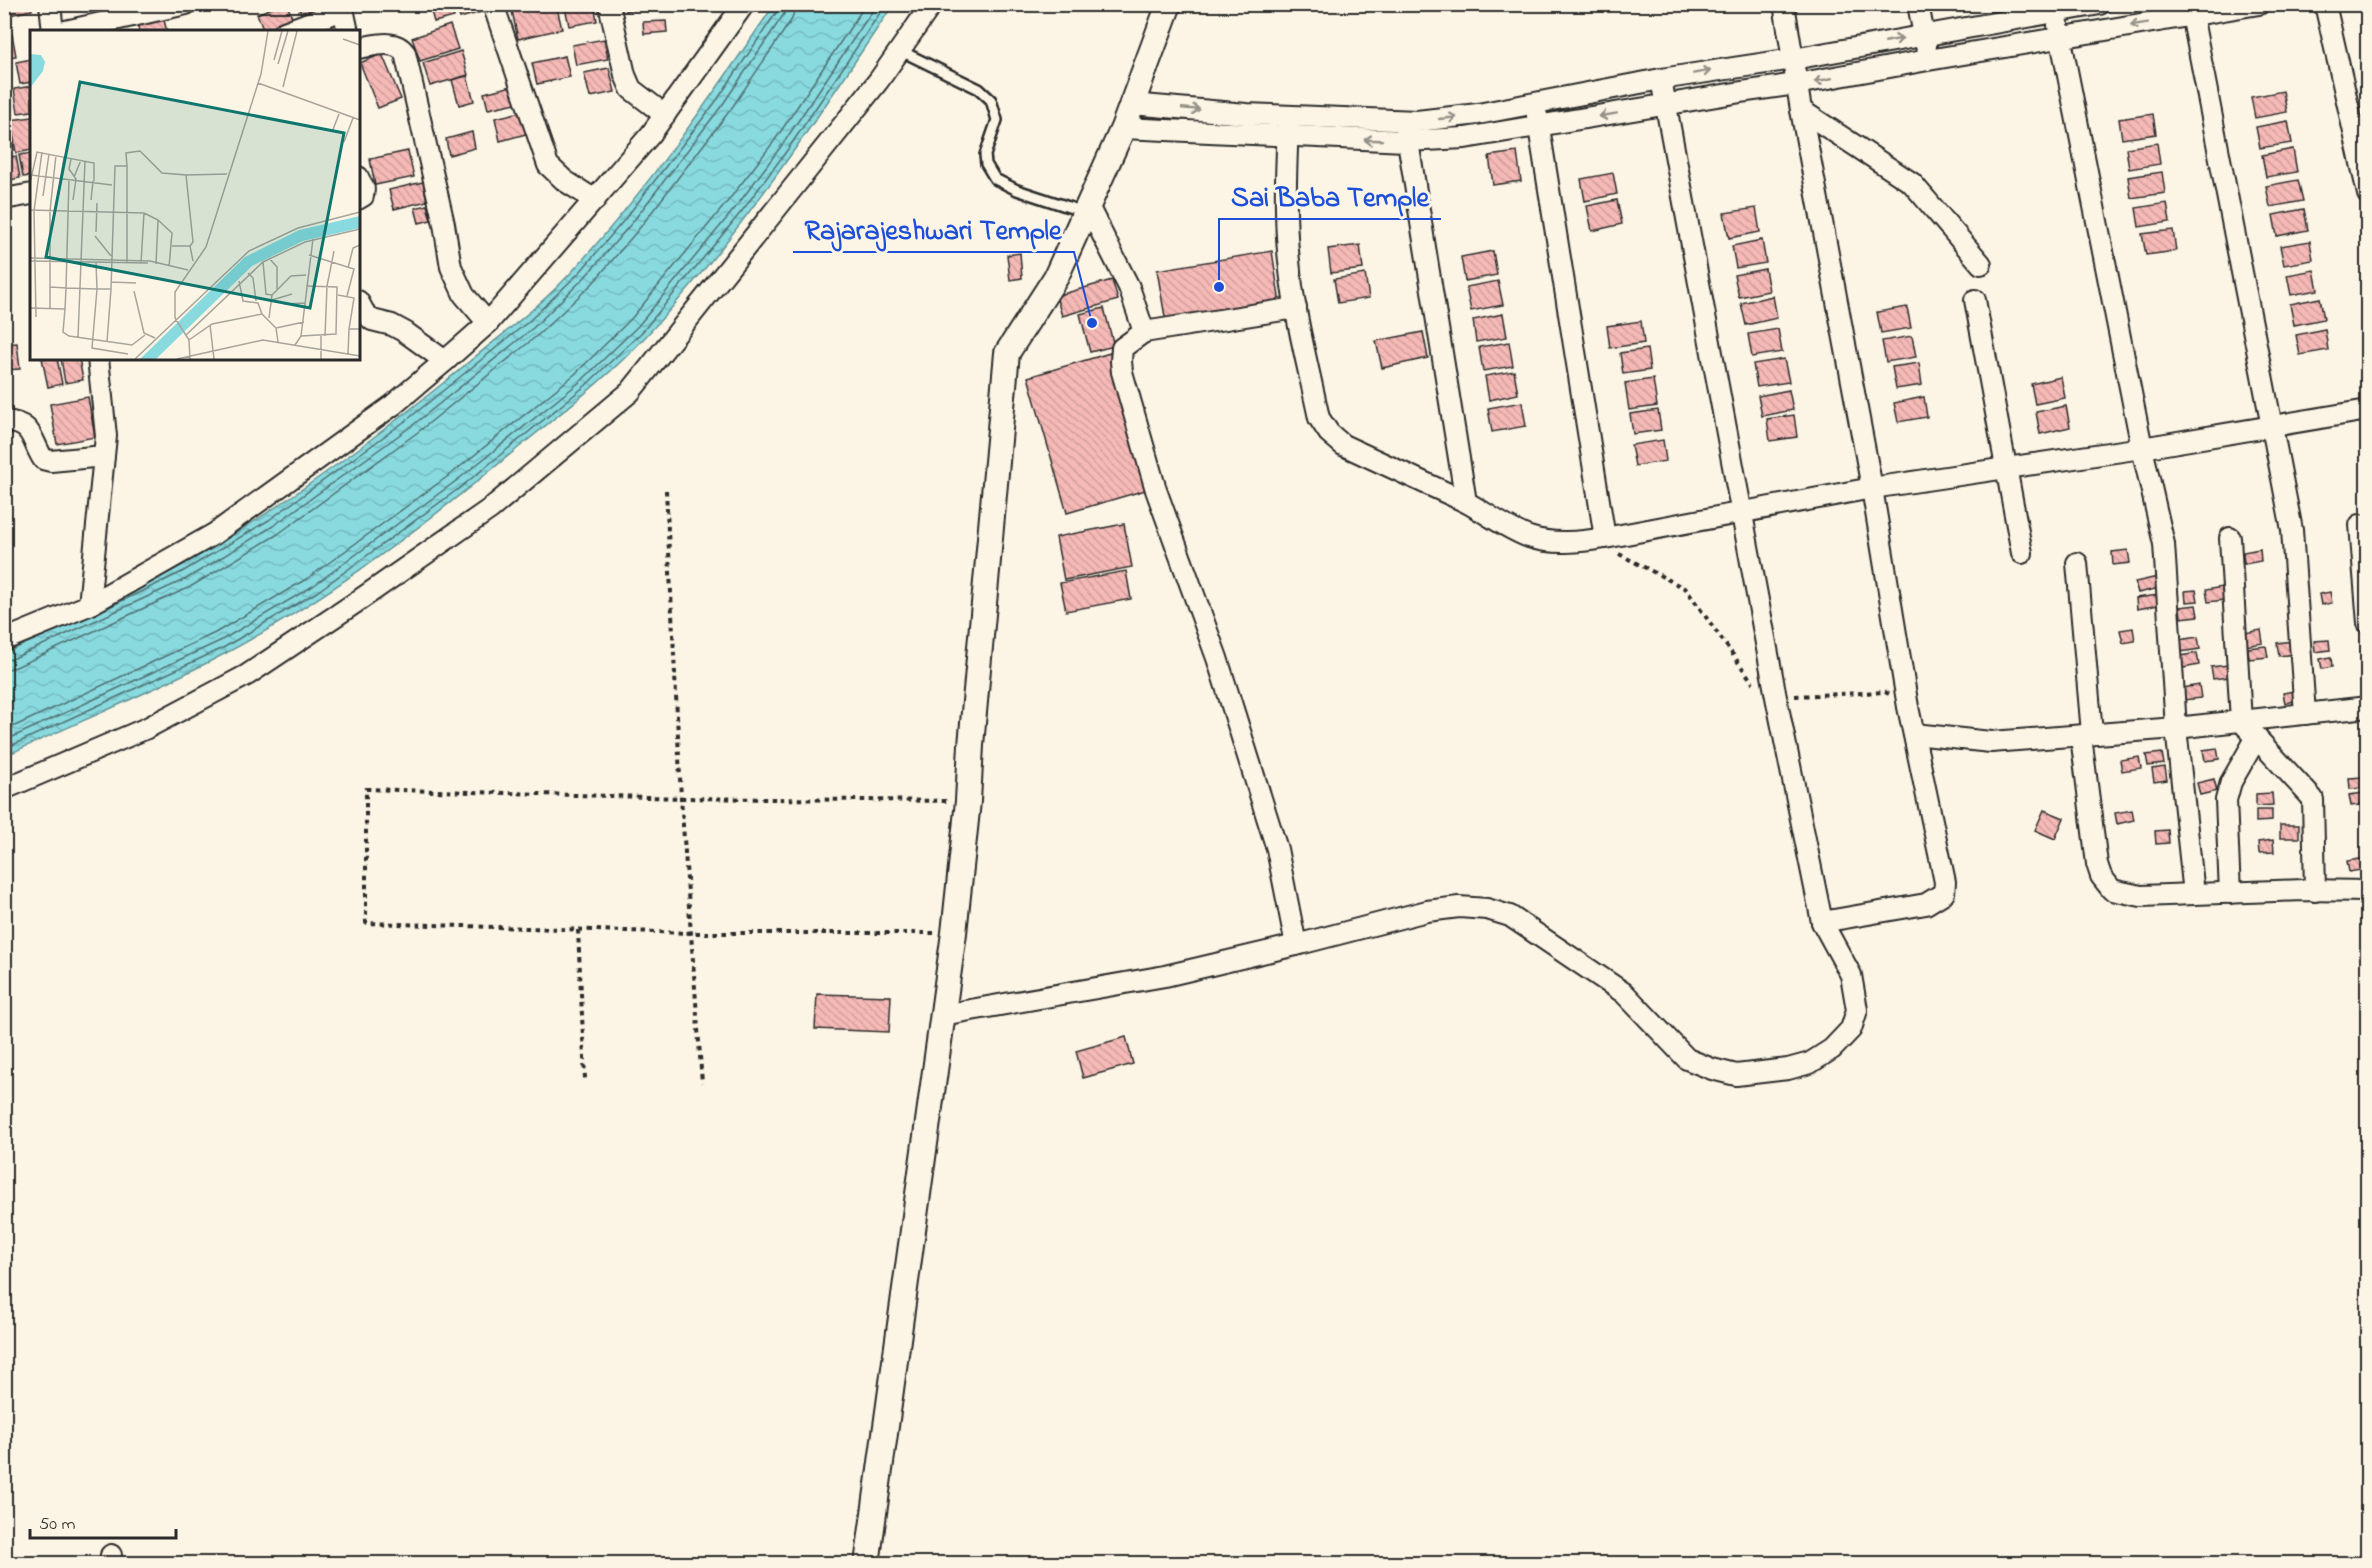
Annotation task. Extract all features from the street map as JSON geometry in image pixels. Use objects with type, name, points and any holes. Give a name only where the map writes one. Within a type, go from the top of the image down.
[{"type":"street","points":[[50,4],[53,30]]},
{"type":"street","points":[[70,30],[186,4]]},
{"type":"street","points":[[493,4],[548,165],[565,181],[595,200]]},
{"type":"street","points":[[609,4],[625,75],[631,89],[665,115]]},
{"type":"street","points":[[4,639],[89,605],[214,534],[393,405],[445,361],[488,324],[595,200],[665,115],[744,4]]},
{"type":"street","points":[[4,789],[147,728],[247,675],[490,510],[630,392],[864,98],[932,4]]},
{"type":"street","points":[[867,1563],[954,933],[968,801],[1007,353],[1056,277],[1124,128],[1169,4]]},
{"type":"street","points":[[1784,4],[1801,110],[1872,488],[1914,734],[1945,882],[1944,893],[1926,904],[1822,921]]},
{"type":"street","points":[[1918,4],[1928,60]]},
{"type":"street","points":[[1132,104],[1289,116],[1405,120],[1478,114],[1661,79],[1793,59],[2056,8],[2100,4]]},
{"type":"street","points":[[1124,128],[1406,141],[1465,138],[2060,38],[2191,10],[2259,4]]},
{"type":"street","points":[[2325,4],[2367,194]]},
{"type":"street","points":[[289,30],[342,7],[348,30]]},
{"type":"street","points":[[2056,8],[2060,38],[2142,448],[2164,544],[2176,728],[2194,894]]},
{"type":"street","points":[[2191,10],[2292,530],[2305,714]]},
{"type":"street","points":[[360,48],[390,44],[398,45],[405,53],[444,224],[451,267],[464,295],[488,324]]},
{"type":"street","points":[[942,1015],[1165,976],[1427,911],[1459,907],[1487,909],[1510,916],[1624,993],[1687,1059],[1712,1069],[1736,1075],[1788,1069],[1810,1063],[1832,1049],[1851,1029],[1857,1010],[1851,975],[1822,921],[1776,697],[1661,79]]},
{"type":"street","points":[[1535,103],[1605,538]]},
{"type":"street","points":[[1801,110],[1911,183],[1981,264]]},
{"type":"street","points":[[1289,116],[1286,223],[1296,308],[1319,418],[1329,433],[1343,445],[1466,502],[1529,537],[1562,543],[1605,538],[1872,488],[2142,448],[2367,411]]},
{"type":"street","points":[[1405,120],[1406,141],[1466,502]]},
{"type":"street","points":[[360,181],[364,189],[363,196],[360,198]]},
{"type":"street","points":[[4,199],[30,194]]},
{"type":"street","points":[[1086,208],[1129,287],[1144,332]]},
{"type":"street","points":[[1975,300],[2022,553]]},
{"type":"street","points":[[360,305],[372,320],[399,328],[445,361]]},
{"type":"street","points":[[1296,308],[1144,332],[1122,348],[1121,361],[1122,372],[1156,490],[1217,658],[1277,849],[1296,945]]},
{"type":"street","points":[[89,605],[106,436],[98,360]]},
{"type":"street","points":[[4,422],[17,422],[25,426],[32,434],[43,459],[51,461],[104,456]]},
{"type":"street","points":[[2360,525],[2367,623]]},
{"type":"street","points":[[2230,538],[2241,721],[2313,799],[2315,891]]},
{"type":"street","points":[[2077,563],[2087,734],[2087,794],[2097,864],[2101,876],[2112,890],[2141,896],[2367,891]]},
{"type":"street","points":[[1914,734],[1991,742],[2176,728],[2367,707]]},
{"type":"street","points":[[2230,893],[2226,800],[2231,782],[2257,737]]},
{"type":"lane","points":[[899,51],[980,89],[991,100],[997,120],[986,155],[986,164],[995,179],[1017,189],[1086,208]]},
{"type":"path","points":[[666,490],[681,798],[702,1083]]},
{"type":"path","points":[[954,933],[691,933],[366,923],[366,789],[681,798],[968,801]]},
{"type":"path","points":[[578,930],[585,1079]]},
{"type":"water","points":[[774,5],[893,5],[807,132],[746,216],[682,296],[618,365],[449,504],[377,558],[303,608],[199,667],[5,756],[4,648],[160,577],[253,522],[358,449],[519,321],[563,281],[630,204],[704,106]]},
{"type":"building","points":[[4,4],[31,4],[32,10],[5,16]]},
{"type":"building","points":[[281,4],[287,4],[294,23],[278,30],[263,30],[257,14]]},
{"type":"building","points":[[298,4],[336,4],[303,18]]},
{"type":"building","points":[[429,4],[451,4],[454,17],[434,22]]},
{"type":"building","points":[[456,4],[486,4],[488,10],[460,18]]},
{"type":"building","points":[[543,4],[556,4],[562,29],[518,39],[512,11]]},
{"type":"building","points":[[575,4],[594,4],[597,21],[569,26],[565,7]]},
{"type":"building","points":[[625,4],[658,4],[626,11]]},
{"type":"building","points":[[163,16],[166,30],[139,30],[137,22]]},
{"type":"building","points":[[666,21],[667,32],[644,34],[643,22]]},
{"type":"building","points":[[450,25],[458,49],[420,61],[412,38]]},
{"type":"building","points":[[12,34],[16,56],[4,58],[4,35]]},
{"type":"building","points":[[604,39],[608,59],[576,65],[572,45]]},
{"type":"building","points":[[461,51],[468,75],[430,86],[423,63]]},
{"type":"building","points":[[382,54],[401,99],[378,108],[360,63]]},
{"type":"building","points":[[565,56],[570,77],[537,84],[532,63]]},
{"type":"building","points":[[30,59],[30,82],[20,84],[16,62]]},
{"type":"building","points":[[609,68],[615,92],[590,97],[584,73]]},
{"type":"building","points":[[467,76],[474,101],[459,105],[452,80]]},
{"type":"building","points":[[30,86],[30,111],[18,113],[14,89]]},
{"type":"building","points":[[512,86],[516,103],[488,109],[484,93]]},
{"type":"building","points":[[2283,91],[2287,112],[2255,118],[2251,97]]},
{"type":"building","points":[[521,112],[526,134],[500,141],[495,118]]},
{"type":"building","points":[[2153,114],[2156,134],[2122,139],[2119,119]]},
{"type":"building","points":[[30,117],[30,150],[16,153],[11,120]]},
{"type":"building","points":[[2288,121],[2292,143],[2260,148],[2256,127]]},
{"type":"building","points":[[4,124],[10,124],[14,150],[4,152]]},
{"type":"building","points":[[472,132],[475,148],[449,155],[446,139]]},
{"type":"building","points":[[2157,143],[2160,164],[2129,169],[2126,148]]},
{"type":"building","points":[[2293,149],[2297,172],[2266,177],[2262,155]]},
{"type":"building","points":[[408,151],[414,177],[375,185],[370,159]]},
{"type":"building","points":[[1517,152],[1521,181],[1493,185],[1489,156]]},
{"type":"building","points":[[30,153],[30,176],[23,177],[19,155]]},
{"type":"building","points":[[16,156],[20,178],[4,181],[4,158]]},
{"type":"building","points":[[2162,172],[2165,193],[2131,198],[2128,177]]},
{"type":"building","points":[[1613,173],[1617,194],[1585,201],[1581,179]]},
{"type":"building","points":[[2298,180],[2303,201],[2270,207],[2266,186]]},
{"type":"building","points":[[423,182],[427,201],[394,209],[389,190]]},
{"type":"building","points":[[1617,200],[1622,224],[1592,231],[1587,206]]},
{"type":"building","points":[[2167,203],[2170,222],[2139,227],[2136,208]]},
{"type":"building","points":[[427,205],[431,220],[419,223],[415,208]]},
{"type":"building","points":[[1756,208],[1760,232],[1729,238],[1724,213]]},
{"type":"building","points":[[2304,209],[2308,230],[2277,236],[2273,215]]},
{"type":"building","points":[[2173,230],[2176,251],[2146,255],[2142,234]]},
{"type":"building","points":[[1762,240],[1766,263],[1736,268],[1732,246]]},
{"type":"building","points":[[2310,241],[2313,260],[2284,265],[2280,246]]},
{"type":"building","points":[[1360,245],[1363,269],[1331,273],[1328,249]]},
{"type":"building","points":[[1272,251],[1280,304],[1166,323],[1157,270]]},
{"type":"building","points":[[1493,251],[1497,275],[1465,281],[1461,257]]},
{"type":"building","points":[[1020,253],[1022,278],[1010,280],[1007,255]]},
{"type":"building","points":[[1765,269],[1769,291],[1739,297],[1734,275]]},
{"type":"building","points":[[2314,270],[2318,290],[2291,295],[2287,275]]},
{"type":"building","points":[[1365,274],[1369,298],[1338,303],[1334,279]]},
{"type":"building","points":[[4,276],[10,300],[4,301]]},
{"type":"building","points":[[1112,280],[1118,300],[1062,316],[1056,296]]},
{"type":"building","points":[[1498,281],[1503,305],[1471,311],[1466,287]]},
{"type":"building","points":[[1773,296],[1777,318],[1746,325],[1741,303]]},
{"type":"building","points":[[2320,298],[2324,319],[2294,325],[2290,304]]},
{"type":"building","points":[[1907,307],[1911,328],[1881,333],[1877,312]]},
{"type":"building","points":[[1104,308],[1114,346],[1090,352],[1080,314]]},
{"type":"building","points":[[1503,314],[1507,337],[1476,342],[1473,320]]},
{"type":"building","points":[[1641,321],[1644,343],[1610,348],[1607,326]]},
{"type":"building","points":[[1778,329],[1782,352],[1752,357],[1748,334]]},
{"type":"building","points":[[2325,329],[2328,350],[2300,355],[2296,335]]},
{"type":"building","points":[[1423,332],[1428,358],[1382,368],[1376,341]]},
{"type":"building","points":[[1912,336],[1916,357],[1886,362],[1882,341]]},
{"type":"building","points":[[1509,342],[1513,366],[1483,371],[1479,347]]},
{"type":"building","points":[[17,343],[20,369],[4,370],[4,344]]},
{"type":"building","points":[[1647,349],[1650,370],[1623,374],[1620,353]]},
{"type":"building","points":[[1110,353],[1149,489],[1067,513],[1028,377]]},
{"type":"building","points":[[1784,359],[1789,382],[1757,387],[1753,364]]},
{"type":"building","points":[[42,360],[57,360],[62,384],[48,387]]},
{"type":"building","points":[[61,360],[79,360],[83,380],[65,383]]},
{"type":"building","points":[[1919,363],[1922,385],[1896,389],[1892,367]]},
{"type":"building","points":[[1514,371],[1518,394],[1489,400],[1485,376]]},
{"type":"building","points":[[2061,377],[2065,398],[2035,404],[2031,384]]},
{"type":"building","points":[[1653,379],[1657,406],[1629,410],[1625,383]]},
{"type":"building","points":[[1789,390],[1793,410],[1762,416],[1758,396]]},
{"type":"building","points":[[88,397],[95,437],[57,444],[50,404]]},
{"type":"building","points":[[1924,397],[1927,417],[1898,422],[1894,403]]},
{"type":"building","points":[[1522,402],[1526,426],[1492,432],[1488,408]]},
{"type":"building","points":[[2066,406],[2070,427],[2040,434],[2036,412]]},
{"type":"building","points":[[1658,410],[1661,430],[1633,434],[1630,414]]},
{"type":"building","points":[[1794,415],[1797,437],[1770,441],[1767,419]]},
{"type":"building","points":[[1663,440],[1666,461],[1635,466],[1631,445]]},
{"type":"building","points":[[1124,524],[1132,567],[1064,580],[1056,537]]},
{"type":"building","points":[[2260,549],[2261,561],[2244,564],[2243,552]]},
{"type":"building","points":[[2128,550],[2130,563],[2113,565],[2112,552]]},
{"type":"building","points":[[1126,571],[1131,599],[1066,611],[1060,583]]},
{"type":"building","points":[[2158,577],[2160,588],[2138,593],[2135,582]]},
{"type":"building","points":[[2222,587],[2224,600],[2208,602],[2206,590]]},
{"type":"building","points":[[2196,590],[2198,601],[2186,602],[2185,591]]},
{"type":"building","points":[[2330,592],[2332,603],[2321,605],[2319,594]]},
{"type":"building","points":[[2158,595],[2159,605],[2137,609],[2136,598]]},
{"type":"building","points":[[2196,605],[2198,616],[2181,618],[2180,607]]},
{"type":"building","points":[[2133,628],[2135,641],[2123,643],[2120,630]]},
{"type":"building","points":[[2261,630],[2263,643],[2246,646],[2244,633]]},
{"type":"building","points":[[2198,637],[2200,649],[2180,652],[2178,640]]},
{"type":"building","points":[[2329,640],[2330,650],[2315,652],[2314,641]]},
{"type":"building","points":[[2293,641],[2295,654],[2279,656],[2277,643]]},
{"type":"building","points":[[2266,646],[2268,657],[2249,659],[2248,648]]},
{"type":"building","points":[[2197,653],[2199,665],[2178,669],[2176,657]]},
{"type":"building","points":[[2331,657],[2332,667],[2322,669],[2320,659]]},
{"type":"building","points":[[2228,665],[2229,677],[2213,679],[2211,667]]},
{"type":"building","points":[[2199,685],[2201,698],[2183,700],[2182,688]]},
{"type":"building","points":[[2294,691],[2295,701],[2285,703],[2283,693]]},
{"type":"building","points":[[2217,748],[2219,759],[2205,761],[2203,750]]},
{"type":"building","points":[[2162,753],[2164,764],[2148,766],[2146,755]]},
{"type":"building","points":[[2139,757],[2141,768],[2122,771],[2120,760]]},
{"type":"building","points":[[2165,767],[2167,780],[2154,782],[2152,769]]},
{"type":"building","points":[[2363,777],[2363,788],[2350,789],[2349,778]]},
{"type":"building","points":[[2214,779],[2217,791],[2200,795],[2197,783]]},
{"type":"building","points":[[2272,793],[2273,805],[2256,806],[2256,794]]},
{"type":"building","points":[[2364,793],[2366,804],[2351,806],[2349,795]]},
{"type":"building","points":[[2044,810],[2064,818],[2055,839],[2035,830]]},
{"type":"building","points":[[2132,810],[2134,820],[2117,824],[2115,813]]},
{"type":"building","points":[[2256,810],[2272,810],[2272,821],[2256,822]]},
{"type":"building","points":[[2280,825],[2299,825],[2299,838],[2280,838]]},
{"type":"building","points":[[2168,830],[2169,843],[2156,844],[2155,831]]},
{"type":"building","points":[[2273,840],[2274,852],[2259,853],[2258,842]]},
{"type":"building","points":[[2365,858],[2367,869],[2349,872],[2347,861]]},
{"type":"building","points":[[817,994],[891,996],[889,1032],[815,1029]]},
{"type":"building","points":[[1126,1037],[1133,1064],[1083,1078],[1076,1051]]},
{"type":"place","name":"Sai Baba Temple","points":[[1219,287]]},
{"type":"place","name":"Rajarajeshwari Temple","points":[[1092,323]]}]
